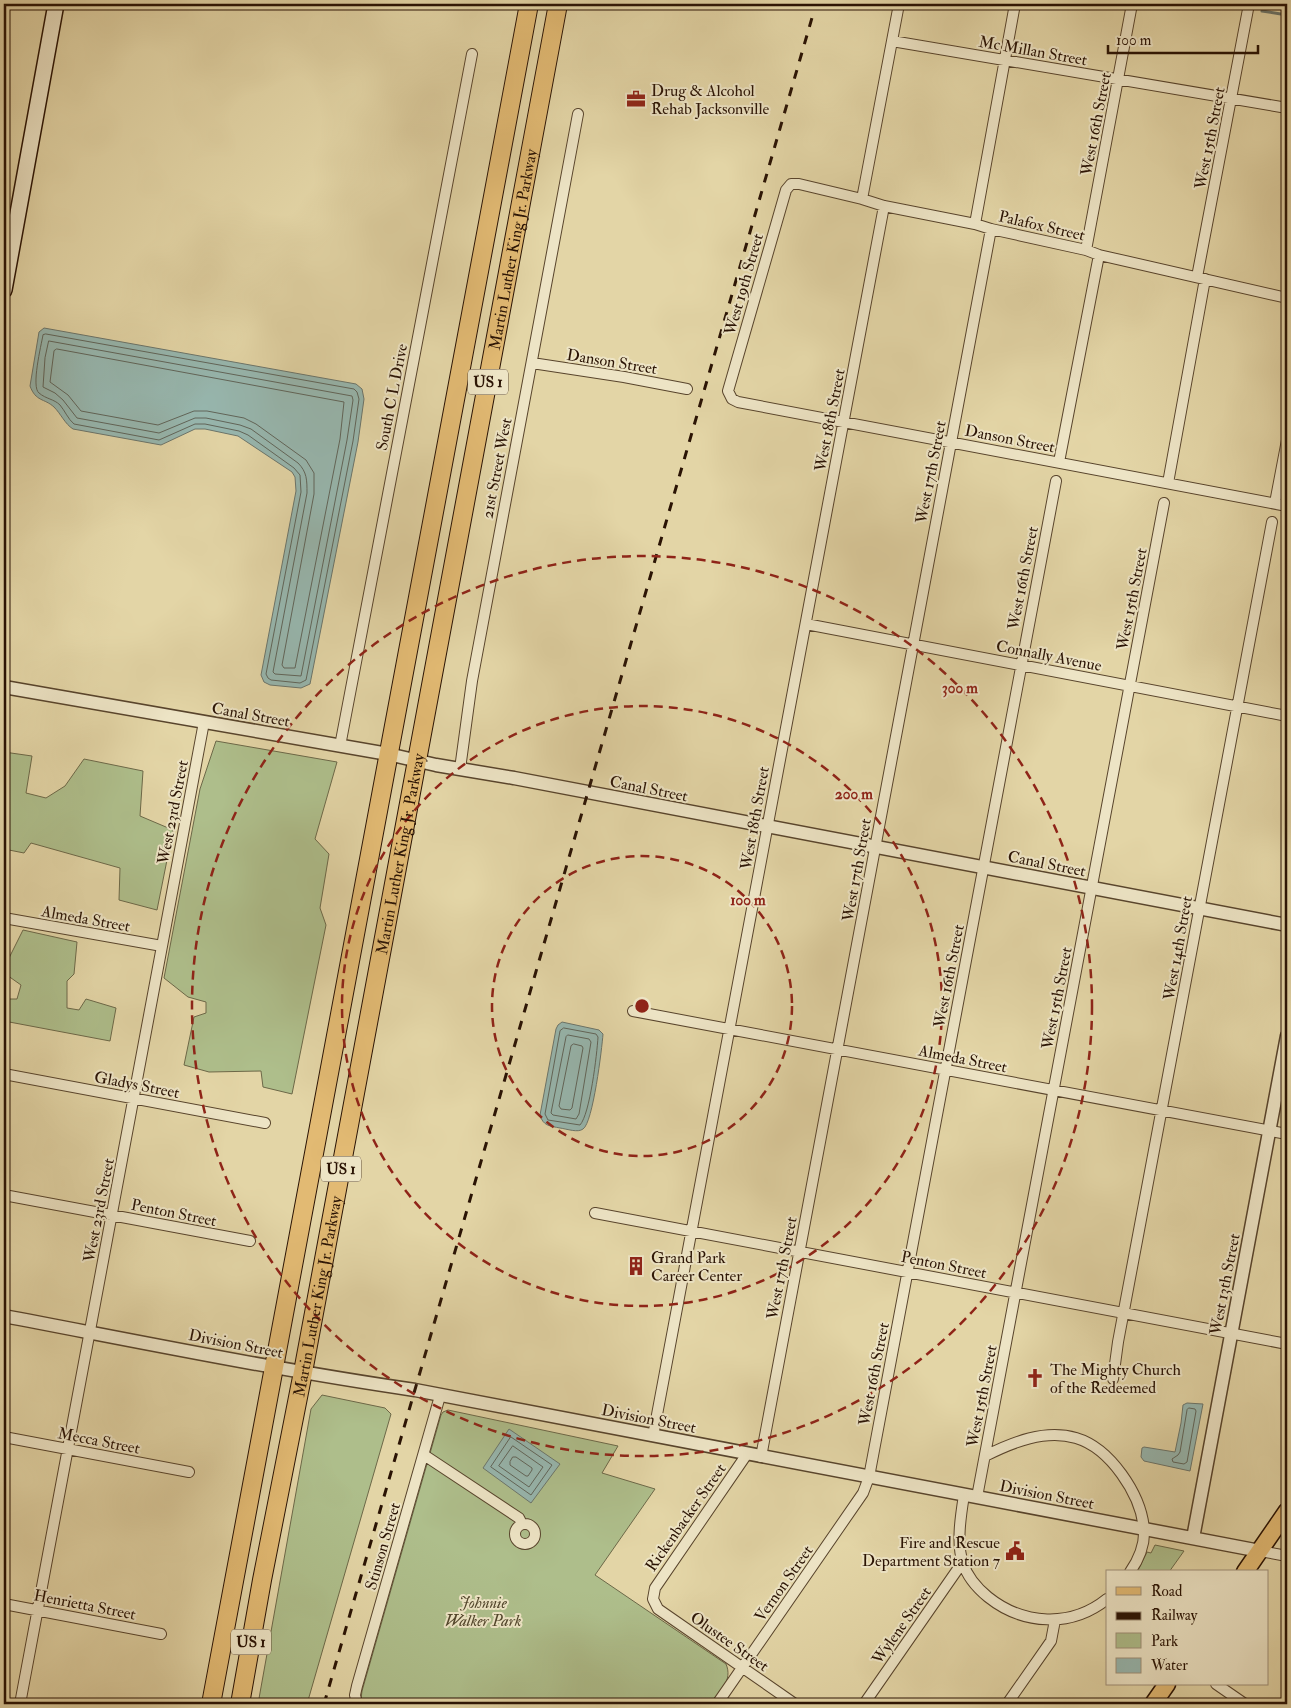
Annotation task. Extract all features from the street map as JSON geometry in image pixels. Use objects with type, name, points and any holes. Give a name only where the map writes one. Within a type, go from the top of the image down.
[{"type":"highway","name":"Martin Luther King Jr. Parkway","points":[[211,1704],[529,4]]},
{"type":"highway","name":"Martin Luther King Jr. Parkway","points":[[240,1704],[558,4]]},
{"type":"main road","points":[[4,290],[56,4]]},
{"type":"main road","points":[[1246,1570],[1287,1511]]},
{"type":"main road","points":[[1154,1704],[1166,1686]]},
{"type":"street","points":[[862,199],[899,4]]},
{"type":"street","points":[[975,224],[1016,4]]},
{"type":"street","name":"West 16th Street","points":[[1086,250],[1132,4]]},
{"type":"street","name":"West 15th Street","points":[[1168,482],[1201,278],[1249,4]]},
{"type":"street","name":"Mc Millan Street","points":[[892,40],[1287,108]]},
{"type":"street","name":"South C L Drive","points":[[340,746],[472,54]]},
{"type":"street","name":"21st Street West","points":[[460,769],[472,681],[578,114]]},
{"type":"street","name":"Palafox Street","points":[[791,184],[799,184],[884,206],[975,224],[991,230],[1086,250],[1099,255],[1287,298]]},
{"type":"street","name":"West 19th Street","points":[[729,395],[729,387],[783,200],[786,190],[791,184]]},
{"type":"street","name":"West 18th Street","points":[[653,1436],[884,206]]},
{"type":"street","name":"West 17th Street","points":[[761,1457],[991,230]]},
{"type":"street","points":[[1059,462],[1099,255]]},
{"type":"street","name":"Danson Street","points":[[532,363],[688,389]]},
{"type":"street","name":"Danson Street","points":[[729,395],[738,402],[1287,506]]},
{"type":"street","points":[[1275,503],[1287,440]]},
{"type":"street","name":"West 16th Street","points":[[869,1477],[1056,481]]},
{"type":"street","name":"West 15th Street","points":[[962,1563],[960,1519],[971,1496],[985,1456],[1164,503]]},
{"type":"street","name":"West 14th Street","points":[[1113,1379],[1114,1360],[1272,522]]},
{"type":"street","name":"Connally Avenue","points":[[806,624],[1287,716]]},
{"type":"street","name":"Canal Street","points":[[4,687],[388,754],[1287,925]]},
{"type":"street","name":"West 23rd Street","points":[[20,1704],[204,722]]},
{"type":"street","name":"Almeda Street","points":[[4,918],[162,946]]},
{"type":"street","name":"Almeda Street","points":[[632,1011],[1287,1134]]},
{"type":"street","name":"West 13th Street","points":[[1193,1538],[1287,1036]]},
{"type":"street","name":"Gladys Street","points":[[4,1074],[265,1123]]},
{"type":"street","name":"Penton Street","points":[[4,1195],[250,1241]]},
{"type":"street","name":"Penton Street","points":[[595,1213],[1287,1344]]},
{"type":"street","name":"Division Street","points":[[4,1316],[440,1396],[1287,1556]]},
{"type":"street","name":"Stinson Street","points":[[357,1704],[355,1695],[357,1686],[440,1396]]},
{"type":"street","points":[[985,1456],[1005,1446],[1033,1438],[1050,1436],[1068,1436],[1088,1443],[1104,1453],[1117,1468],[1132,1491],[1140,1511],[1144,1530],[1141,1552],[1131,1570]]},
{"type":"street","name":"Mecca Street","points":[[4,1437],[189,1472]]},
{"type":"street","name":"Rickenbacker Street","points":[[653,1599],[654,1588],[747,1454]]},
{"type":"street","points":[[424,1455],[519,1518],[522,1524]]},
{"type":"street","name":"Vernon Street","points":[[717,1704],[863,1493],[869,1477]]},
{"type":"street","points":[[962,1563],[972,1581],[983,1593],[998,1604],[1027,1617],[1055,1620],[1073,1617],[1105,1604]]},
{"type":"street","name":"Wylene Street","points":[[864,1704],[962,1563]]},
{"type":"street","name":"Olustee Street","points":[[653,1599],[658,1609],[795,1704]]},
{"type":"street","name":"Henrietta Street","points":[[4,1604],[161,1634]]},
{"type":"street","points":[[1007,1704],[1051,1640],[1055,1620]]},
{"type":"street","points":[[1219,1686],[1245,1704]]},
{"type":"green space","points":[[216,741],[337,762],[315,839],[329,854],[320,908],[326,925],[292,1094],[263,1087],[261,1071],[209,1072],[184,1065],[194,1017],[206,1013],[206,1002],[188,997],[164,978],[200,789]]},
{"type":"green space","points":[[4,752],[32,756],[26,793],[46,798],[65,786],[84,759],[143,771],[140,816],[173,830],[157,910],[119,900],[120,868],[31,843],[24,853],[4,849]]},
{"type":"green space","points":[[23,930],[77,942],[74,974],[67,981],[67,1008],[79,1010],[86,999],[116,1008],[110,1041],[4,1021],[4,999],[17,999],[21,985],[4,973],[4,968]]},
{"type":"green space","points":[[322,1395],[385,1408],[391,1414],[307,1704],[258,1704],[311,1409]]},
{"type":"green space","name":"Johnnie Walker Park","points":[[448,1410],[618,1446],[602,1473],[655,1489],[595,1575],[726,1664],[728,1670],[727,1681],[711,1704],[364,1704],[361,1699],[362,1691],[441,1415]]},
{"type":"green space","points":[[1155,1545],[1184,1551],[1170,1570],[1138,1570],[1147,1552],[1151,1553]]},
{"type":"water","points":[[44,328],[356,384],[362,389],[364,399],[358,442],[310,684],[301,688],[270,685],[264,682],[261,675],[296,491],[295,477],[292,472],[238,436],[205,429],[195,429],[161,445],[73,429],[54,407],[35,395],[30,386],[39,332]]},
{"type":"water","points":[[562,1022],[599,1030],[603,1034],[590,1114],[587,1124],[578,1131],[547,1125],[540,1115],[556,1029]]},
{"type":"water","points":[[1187,1403],[1203,1404],[1190,1471],[1144,1461],[1141,1457],[1142,1448],[1144,1447],[1175,1452],[1183,1405]]},
{"type":"water","points":[[509,1429],[560,1464],[531,1503],[483,1468]]},
{"type":"waterway","points":[[1221,4],[1234,6]]},
{"type":"waterway","points":[[1262,11],[1287,15]]},
{"type":"railway","points":[[324,1704],[816,4]]},
{"type":"place","name":"Drug & Alcohol Rehab Jacksonville","points":[[636,99]]},
{"type":"place","name":"Grand Park Career Center","points":[[636,1266]]},
{"type":"place","name":"The Mighty Church of the Redeemed","points":[[1035,1378]]},
{"type":"place","name":"Fire and Rescue Department Station 7","points":[[1015,1551]]}]
